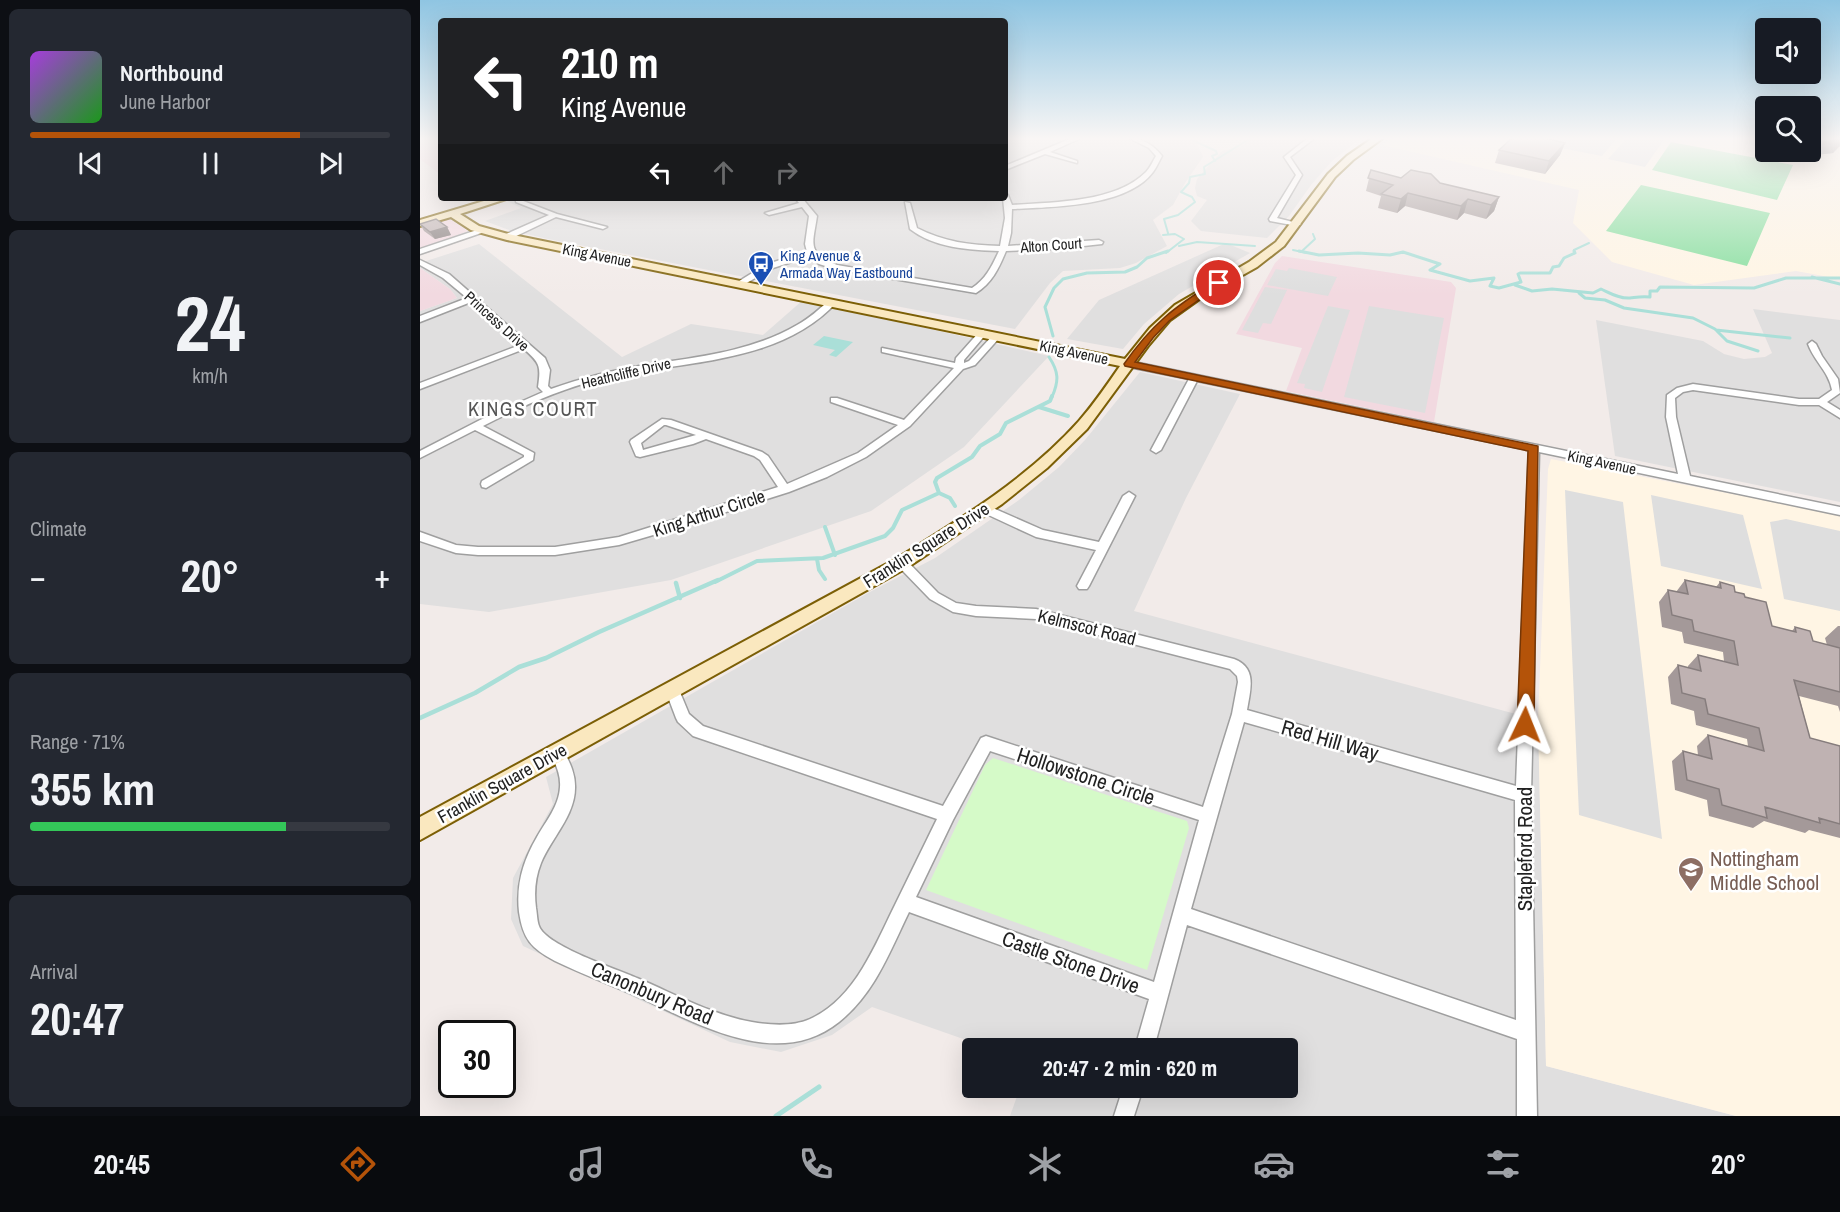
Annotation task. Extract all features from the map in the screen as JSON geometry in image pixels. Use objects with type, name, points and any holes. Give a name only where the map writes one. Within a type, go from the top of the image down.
[{"type":"street","points":[[1011,207],[1085,200],[1123,190]]},
{"type":"street","points":[[1290,190],[1273,219],[1297,224]]},
{"type":"street","name":"Franklin Square Drive","points":[[420,829],[902,562],[947,536],[986,509],[1067,442],[1098,408],[1149,336],[1180,307],[1261,260],[1284,241],[1321,190]]},
{"type":"street","points":[[420,223],[494,201]]},
{"type":"street","points":[[518,201],[555,215],[603,227]]},
{"type":"street","points":[[769,213],[801,201],[811,213],[813,220],[809,244],[811,253],[822,262],[845,269],[973,291],[984,285],[990,277],[1002,248],[1011,207],[1008,201]]},
{"type":"street","name":"Alton Court","points":[[907,203],[910,223],[914,229],[928,238],[955,244],[1002,248],[1055,247],[1099,242]]},
{"type":"street","name":"King Avenue","points":[[452,213],[483,231],[507,237],[833,302],[1840,511]]},
{"type":"street","points":[[507,237],[555,215]]},
{"type":"street","points":[[420,252],[483,231]]},
{"type":"street","points":[[740,283],[770,266],[811,253]]},
{"type":"street","name":"Princess Drive","points":[[420,262],[446,276],[545,365],[543,387],[550,393]]},
{"type":"street","points":[[420,319],[472,299]]},
{"type":"street","name":"Heathcliffe Drive","points":[[420,455],[475,426],[550,393],[617,372],[749,349],[798,329],[833,302]]},
{"type":"street","name":"King Arthur Circle","points":[[960,368],[959,360],[983,333]]},
{"type":"street","name":"King Arthur Circle","points":[[420,536],[435,543],[478,551],[574,549],[636,537],[785,489],[854,460],[906,424],[960,368],[972,363],[997,336]]},
{"type":"street","points":[[1812,344],[1817,358],[1837,383],[1837,391],[1821,402]]},
{"type":"street","points":[[420,386],[525,346]]},
{"type":"street","points":[[885,350],[960,368]]},
{"type":"street","points":[[1156,450],[1194,378]]},
{"type":"street","points":[[1685,479],[1671,417],[1670,397],[1680,390],[1692,387],[1715,388],[1799,402],[1821,402],[1840,415]]},
{"type":"street","points":[[834,400],[906,424]]},
{"type":"street","points":[[706,435],[689,442],[640,454],[635,445],[638,438],[662,422],[668,422],[706,435],[758,454],[785,489]]},
{"type":"street","points":[[475,426],[529,453],[529,458],[486,484]]},
{"type":"street","name":"Stapleford Road","points":[[1527,1033],[1523,795],[1534,448]]},
{"type":"street","points":[[1083,586],[1129,496]]},
{"type":"street","points":[[986,509],[1040,534],[1102,548]]},
{"type":"street","name":"Kelmscot Road","points":[[902,562],[934,596],[953,607],[976,611],[1036,614],[1234,665],[1243,673],[1245,682],[1239,714]]},
{"type":"street","points":[[672,689],[683,718],[698,731],[947,815],[906,902]]},
{"type":"street","points":[[1208,816],[1239,714]]},
{"type":"street","name":"Red Hill Way","points":[[1239,714],[1523,795]]},
{"type":"street","name":"Hollowstone Circle","points":[[947,815],[986,743],[1208,816]]},
{"type":"street","name":"Canonbury Road","points":[[557,752],[566,767],[569,789],[554,825],[536,854],[527,878],[530,927],[543,945],[595,969],[718,1021],[743,1029],[763,1034],[799,1032],[825,1021],[855,994],[871,972],[906,902]]},
{"type":"street","name":"Castle Stone Drive","points":[[906,902],[1161,994],[1208,816]]},
{"type":"street","points":[[1183,915],[1527,1033],[1527,1116]]},
{"type":"street","points":[[1148,1038],[1161,994]]},
{"type":"street","points":[[1125,1116],[1130,1098]]},
{"type":"shaded area","points":[[1008,190],[1181,190],[1173,205],[1153,220],[1167,246],[1136,263],[1120,268],[1063,271],[1050,283],[1015,329],[548,239],[509,230],[485,221],[521,208],[507,201],[1008,201]]},
{"type":"shaded area","points":[[1196,190],[1307,190],[1289,216],[1267,238],[1201,231],[1191,221],[1207,200],[1197,196]]},
{"type":"shaded area","points":[[1579,190],[1840,190],[1840,279],[1796,271],[1694,285],[1612,262],[1573,223]]},
{"type":"shaded area","points":[[448,218],[468,231],[420,249],[420,226]]},
{"type":"shaded area","points":[[1226,243],[1250,253],[1179,294],[1144,324],[1123,349],[1067,339],[1099,300]]},
{"type":"shaded area","points":[[479,244],[622,357],[691,324],[763,335],[803,300],[1049,356],[964,447],[871,511],[671,580],[489,612],[420,604],[420,311],[457,298],[450,289],[420,268],[420,263]]},
{"type":"shaded area","points":[[1282,256],[1451,282],[1456,288],[1434,422],[1286,391],[1302,348],[1236,334],[1275,263]]},
{"type":"shaded area","points":[[420,268],[450,289],[457,298],[420,311]]},
{"type":"shaded area","points":[[1289,268],[1337,277],[1328,296],[1267,285],[1276,269],[1287,271]]},
{"type":"shaded area","points":[[1265,287],[1287,290],[1271,324],[1263,323],[1258,333],[1242,330]]},
{"type":"shaded area","points":[[1328,306],[1350,310],[1322,392],[1304,388],[1305,384],[1297,383]]},
{"type":"shaded area","points":[[1369,306],[1444,318],[1425,413],[1344,397]]},
{"type":"shaded area","points":[[1753,309],[1840,320],[1840,502],[1615,456],[1596,320],[1703,341],[1724,354],[1744,359],[1765,357],[1772,353]]},
{"type":"shaded area","points":[[1140,372],[1240,394],[1186,498],[1134,611],[1538,720],[1546,1066],[1736,1116],[1010,1116],[1016,1098],[1298,1098],[1298,1038],[962,1039],[872,1007],[832,1035],[781,1052],[730,1042],[523,946],[511,919],[513,878],[553,804],[546,777],[868,593],[935,558],[1019,500],[1059,467],[1085,440]]},
{"type":"shaded area","name":"Nottingham Middle School","points":[[1551,459],[1840,515],[1840,1116],[1736,1116],[1546,1066],[1538,720],[1548,469]]},
{"type":"shaded area","points":[[1565,490],[1623,502],[1662,839],[1579,815]]},
{"type":"shaded area","points":[[1651,495],[1743,515],[1762,589],[1661,566]]},
{"type":"shaded area","points":[[1786,519],[1840,531],[1840,611],[1784,599],[1770,522]]},
{"type":"green space","points":[[1637,190],[1664,190],[1770,213],[1747,266],[1606,231]]},
{"type":"green space","points":[[1736,190],[1782,190],[1777,200]]},
{"type":"green space","points":[[993,758],[1187,821],[1189,828],[1147,970],[926,890],[985,765]]},
{"type":"water","points":[[824,336],[853,342],[836,357],[829,355],[835,350],[813,345]]},
{"type":"building","points":[[1386,190],[1470,190],[1499,197],[1491,205],[1468,199],[1461,206],[1408,193],[1401,199],[1381,194]]},
{"type":"building","points":[[436,219],[447,227],[430,232],[420,224]]},
{"type":"building","name":"Nottingham Middle School","points":[[1685,580],[1721,588],[1720,582],[1734,586],[1735,592],[1744,594],[1745,597],[1766,602],[1772,626],[1796,632],[1795,627],[1810,631],[1813,641],[1840,648],[1840,692],[1794,680],[1810,738],[1840,746],[1840,824],[1819,818],[1820,823],[1765,807],[1767,818],[1722,805],[1719,789],[1687,780],[1683,751],[1712,759],[1708,735],[1764,751],[1759,728],[1708,714],[1705,699],[1682,693],[1678,665],[1701,671],[1698,655],[1738,665],[1734,641],[1694,631],[1692,620],[1672,615],[1668,590],[1688,594]]},
{"type":"waterway","points":[[1168,233],[1164,219],[1178,215],[1195,202],[1192,197],[1181,192],[1183,190]]},
{"type":"waterway","points":[[1163,235],[1175,234],[1184,239],[1166,253]]},
{"type":"waterway","points":[[1302,252],[1315,239],[1313,234]]},
{"type":"waterway","points":[[1179,246],[1197,242],[1255,246]]},
{"type":"waterway","points":[[1575,253],[1574,250],[1589,243]]},
{"type":"waterway","points":[[1293,250],[1301,252]]},
{"type":"waterway","points":[[1053,336],[1045,307],[1054,288],[1063,279],[1087,273],[1125,272],[1137,267],[1147,258],[1168,251]]},
{"type":"waterway","points":[[1301,252],[1307,253]]},
{"type":"waterway","points":[[1302,252],[1319,255],[1358,253],[1390,255],[1403,252],[1440,264],[1430,270],[1470,281],[1494,278],[1490,286],[1499,288],[1521,282],[1518,274],[1520,273],[1550,273],[1553,267],[1559,266],[1564,258],[1575,253]]},
{"type":"waterway","points":[[1400,253],[1405,253]]},
{"type":"waterway","points":[[1812,277],[1816,278]]},
{"type":"waterway","points":[[1515,285],[1532,291],[1552,289],[1593,293],[1601,289],[1619,297],[1630,298],[1650,297],[1650,291],[1657,291],[1660,287],[1754,288],[1786,278],[1816,278]]},
{"type":"waterway","points":[[1816,278],[1840,278]]},
{"type":"waterway","points":[[1816,278],[1840,284]]},
{"type":"waterway","points":[[1579,293],[1585,298],[1605,300],[1624,308],[1693,318],[1716,330]]},
{"type":"waterway","points":[[1716,330],[1790,338]]},
{"type":"waterway","points":[[1716,330],[1727,341],[1758,351]]},
{"type":"waterway","points":[[1049,357],[1055,367],[1057,377],[1052,397]]},
{"type":"waterway","points":[[939,493],[935,482],[937,478],[972,457],[980,446],[1000,434],[1006,423],[1050,401],[1052,396]]},
{"type":"waterway","points":[[1039,407],[1068,416]]},
{"type":"waterway","points":[[835,554],[885,536],[893,528],[902,510],[939,493]]},
{"type":"waterway","points":[[939,493],[950,498],[955,506]]},
{"type":"waterway","points":[[825,527],[835,554]]},
{"type":"waterway","points":[[715,582],[757,561],[823,558],[835,554]]},
{"type":"waterway","points":[[817,559],[819,570],[825,579]]},
{"type":"waterway","points":[[680,597],[718,580]]},
{"type":"waterway","points":[[676,583],[680,597]]},
{"type":"waterway","points":[[420,718],[475,693],[519,667],[546,658],[680,597]]},
{"type":"waterway","points":[[776,1116],[819,1087]]},
{"type":"place","name":"King Avenue & Armada Way Eastbound","points":[[761,287]]},
{"type":"place","name":"Nottingham Middle School","points":[[1691,893]]},
{"type":"district","name":"KINGS COURT","points":[[533,408]]},
{"type":"route","points":[[1219,283],[1180,307],[1166,319],[1149,336],[1129,364],[1534,448],[1525,725]]}]
